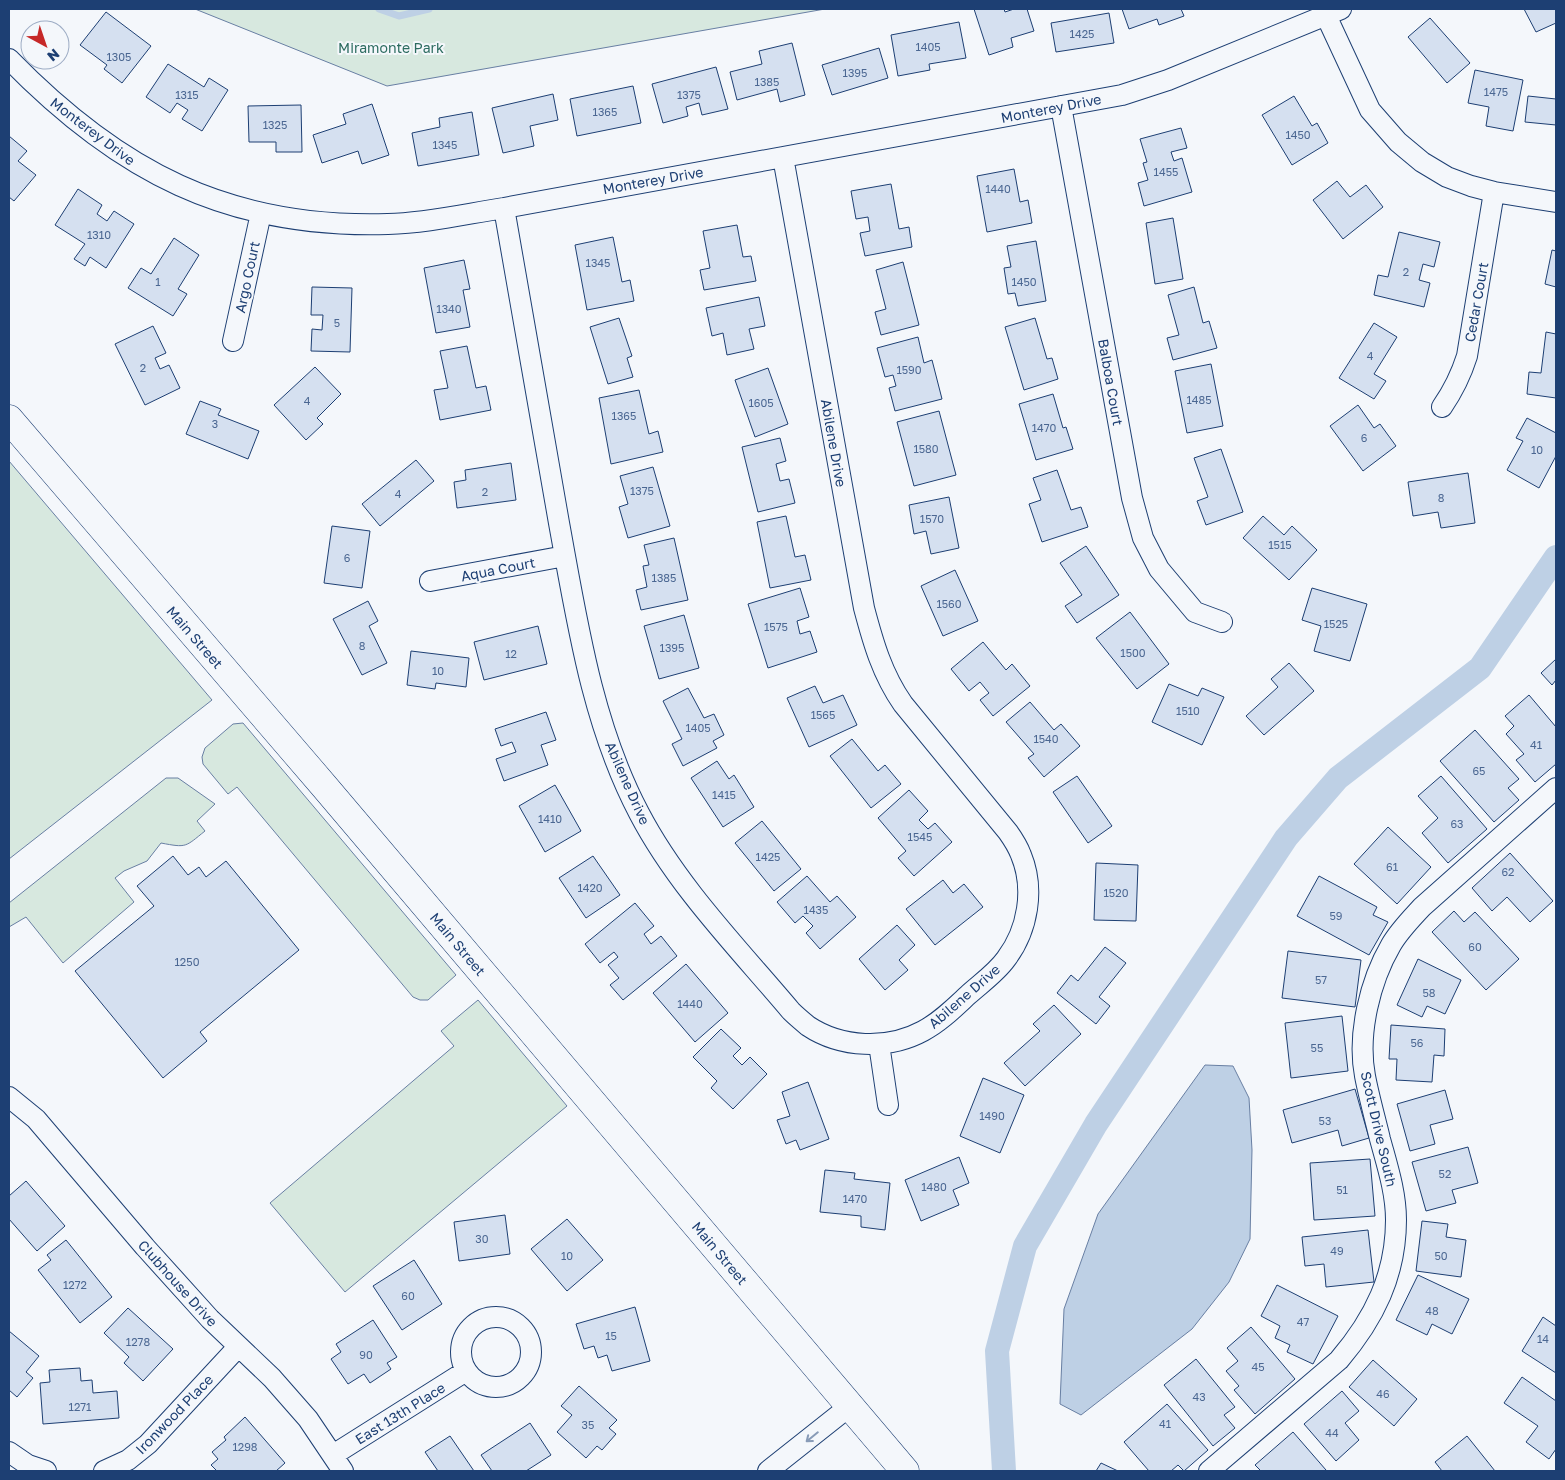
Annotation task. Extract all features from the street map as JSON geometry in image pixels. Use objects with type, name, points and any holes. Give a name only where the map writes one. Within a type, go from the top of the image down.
[{"type":"main road","name":"Main Street","points":[[9,419],[324,786],[905,1471]]},
{"type":"street","name":"Monterey Drive","points":[[9,59],[35,86],[74,121],[113,149],[166,180],[209,198],[262,213],[293,219],[343,224],[389,224],[431,220],[504,208],[1122,95],[1168,80],[1330,11]]},
{"type":"street","points":[[1330,11],[1370,110],[1398,142],[1422,162],[1447,176],[1471,186],[1494,192],[1556,202]]},
{"type":"street","name":"Balboa Court","points":[[1061,106],[1132,498],[1143,538],[1159,569],[1194,612],[1222,622]]},
{"type":"street","name":"Abilene Drive","points":[[504,208],[566,556],[592,687],[600,719],[619,772],[662,854],[682,882],[791,1011],[808,1026],[849,1044],[879,1044],[906,1039],[930,1027],[1006,960],[1021,934],[1028,908],[1027,877],[1022,855],[1008,832],[892,688],[874,644],[862,598],[783,157]]},
{"type":"street","name":"Cedar Court","points":[[1442,407],[1455,386],[1467,356],[1494,192]]},
{"type":"street","name":"Argo Court","points":[[234,341],[262,213]]},
{"type":"street","name":"Aqua Court","points":[[430,581],[566,556]]},
{"type":"street","name":"Scott Drive South","points":[[1209,1471],[1339,1360],[1357,1339],[1370,1318],[1386,1284],[1394,1255],[1395,1202],[1364,1075],[1363,1051],[1366,1012],[1377,975],[1391,945],[1422,907],[1556,788]]},
{"type":"street","points":[[879,1044],[888,1105]]},
{"type":"street","name":"Clubhouse Drive","points":[[9,1096],[36,1119],[145,1248],[210,1319],[272,1378],[321,1436],[338,1463]]},
{"type":"street","name":"Ironwood Place","points":[[104,1471],[128,1460],[148,1444],[238,1347]]},
{"type":"street","name":"East 13th Place","points":[[338,1463],[466,1371]]},
{"type":"street","points":[[768,1471],[850,1406]]},
{"type":"street","points":[[9,1452],[28,1465],[46,1471]]},
{"type":"green space","name":"Miramonte Park","points":[[195,9],[825,9],[387,86]]},
{"type":"green space","points":[[9,461],[212,700],[9,859]]},
{"type":"green space","points":[[243,723],[456,975],[428,1000],[420,1000],[413,997],[237,787],[228,794],[203,764],[202,757],[205,748],[233,724]]},
{"type":"green space","points":[[166,778],[178,778],[215,804],[197,821],[205,831],[189,843],[181,846],[161,843],[147,861],[124,871],[115,878],[134,902],[63,963],[26,917],[9,927],[9,903]]},
{"type":"green space","points":[[478,1000],[567,1106],[345,1292],[270,1203],[454,1046],[441,1031]]},
{"type":"water","points":[[1205,1065],[1233,1066],[1249,1098],[1252,1150],[1250,1239],[1229,1282],[1192,1329],[1081,1415],[1060,1404],[1064,1309],[1098,1214]]},
{"type":"building","points":[[974,9],[1004,9],[1005,12],[1014,9],[1027,9],[1034,31],[1011,38],[1013,47],[989,55]]},
{"type":"building","points":[[1122,9],[1181,9],[1184,16],[1159,25],[1157,19],[1129,29]]},
{"type":"building","points":[[1524,9],[1556,9],[1556,23],[1536,32]]},
{"type":"building","points":[[106,12],[151,46],[122,83],[104,69],[107,65],[80,45]]},
{"type":"building","points":[[1109,13],[1114,43],[1056,52],[1051,23]]},
{"type":"building","points":[[1430,18],[1470,63],[1447,83],[1408,37]]},
{"type":"building","points":[[959,22],[966,58],[929,64],[930,70],[898,76],[891,35]]},
{"type":"building","points":[[792,43],[805,95],[780,102],[777,89],[737,100],[730,72],[762,64],[759,51]]},
{"type":"building","points":[[879,48],[888,78],[832,95],[822,65]]},
{"type":"building","points":[[168,64],[204,87],[209,78],[228,90],[202,131],[182,119],[188,110],[177,103],[170,113],[146,97]]},
{"type":"building","points":[[716,67],[728,109],[702,115],[699,103],[686,107],[688,116],[663,123],[652,84]]},
{"type":"building","points":[[1475,70],[1523,80],[1513,131],[1486,126],[1489,107],[1468,103]]},
{"type":"building","points":[[633,86],[641,123],[577,136],[570,99]]},
{"type":"building","points":[[553,94],[558,120],[530,126],[534,146],[503,153],[492,108]]},
{"type":"building","points":[[1294,96],[1312,126],[1317,123],[1328,143],[1292,165],[1262,115]]},
{"type":"building","points":[[1528,96],[1556,99],[1556,125],[1525,122]]},
{"type":"building","points":[[372,104],[389,155],[362,164],[358,151],[322,163],[313,135],[346,124],[343,114]]},
{"type":"building","points":[[301,105],[302,152],[276,152],[276,142],[249,142],[248,106]]},
{"type":"building","points":[[472,112],[479,155],[418,166],[412,133],[440,127],[439,118]]},
{"type":"building","points":[[1181,128],[1187,148],[1171,152],[1174,161],[1182,158],[1192,192],[1144,206],[1138,183],[1148,180],[1143,163],[1147,162],[1140,139]]},
{"type":"building","points":[[9,136],[27,151],[18,161],[36,175],[14,201],[9,197]]},
{"type":"building","points":[[1014,169],[1020,202],[1028,200],[1032,223],[987,232],[977,176]]},
{"type":"building","points":[[1337,181],[1350,197],[1366,185],[1383,207],[1343,239],[1313,200]]},
{"type":"building","points":[[891,184],[899,229],[909,227],[912,247],[865,256],[860,233],[870,231],[868,217],[856,219],[851,191]]},
{"type":"building","points":[[78,189],[102,205],[97,214],[107,221],[114,211],[134,224],[106,268],[90,257],[85,266],[74,259],[85,244],[55,225]]},
{"type":"building","points":[[1173,218],[1183,279],[1155,284],[1146,223]]},
{"type":"building","points":[[737,225],[743,257],[751,256],[756,281],[704,290],[700,270],[710,268],[703,231]]},
{"type":"building","points":[[1399,232],[1440,242],[1434,267],[1423,264],[1419,280],[1430,283],[1424,307],[1374,295],[1378,275],[1388,277]]},
{"type":"building","points":[[613,237],[622,282],[630,280],[634,301],[587,310],[575,245]]},
{"type":"building","points":[[174,238],[199,255],[178,289],[187,294],[173,316],[128,288],[141,268],[151,274]]},
{"type":"building","points":[[1036,241],[1046,301],[1018,306],[1015,293],[1008,294],[1004,268],[1011,267],[1007,246]]},
{"type":"building","points":[[1552,250],[1556,251],[1556,287],[1545,284]]},
{"type":"building","points":[[464,260],[470,289],[463,290],[470,327],[436,333],[424,268]]},
{"type":"building","points":[[903,262],[919,325],[881,335],[875,312],[886,309],[876,270]]},
{"type":"building","points":[[312,287],[352,288],[350,352],[311,351],[312,329],[322,330],[323,315],[311,315]]},
{"type":"building","points":[[1194,287],[1203,323],[1209,321],[1217,348],[1173,360],[1167,338],[1179,335],[1168,295]]},
{"type":"building","points":[[759,297],[765,326],[749,329],[754,349],[727,355],[723,333],[712,336],[706,308]]},
{"type":"building","points":[[619,318],[632,356],[627,358],[633,377],[608,384],[590,327]]},
{"type":"building","points":[[1035,318],[1047,359],[1052,358],[1058,379],[1024,390],[1005,327]]},
{"type":"building","points":[[1374,323],[1397,337],[1374,374],[1386,381],[1374,399],[1339,378]]},
{"type":"building","points":[[153,326],[166,353],[155,358],[160,369],[169,365],[180,388],[145,405],[115,344]]},
{"type":"building","points":[[1546,332],[1556,334],[1556,398],[1527,394],[1529,372],[1541,373]]},
{"type":"building","points":[[918,337],[924,363],[932,360],[942,399],[895,411],[889,388],[896,386],[893,375],[885,377],[877,348]]},
{"type":"building","points":[[467,346],[476,388],[486,386],[491,410],[440,420],[434,390],[448,388],[440,351]]},
{"type":"building","points":[[1211,364],[1223,426],[1187,433],[1175,371]]},
{"type":"building","points":[[315,367],[341,394],[317,418],[323,424],[306,440],[274,405]]},
{"type":"building","points":[[768,368],[788,424],[755,437],[735,380]]},
{"type":"building","points":[[639,390],[649,434],[658,431],[663,452],[611,464],[599,398]]},
{"type":"building","points":[[1053,394],[1063,428],[1066,427],[1073,449],[1036,460],[1019,404]]},
{"type":"building","points":[[200,401],[221,409],[218,415],[259,431],[248,459],[186,434]]},
{"type":"building","points":[[1358,405],[1374,428],[1380,424],[1396,446],[1363,471],[1330,426]]},
{"type":"building","points":[[939,411],[956,475],[914,486],[897,422]]},
{"type":"building","points":[[1527,418],[1556,433],[1556,456],[1539,488],[1507,470],[1523,441],[1516,438]]},
{"type":"building","points":[[780,438],[786,461],[776,464],[780,481],[789,479],[795,503],[758,512],[742,447]]},
{"type":"building","points":[[1221,449],[1243,512],[1206,525],[1197,501],[1208,497],[1194,458]]},
{"type":"building","points":[[416,460],[434,481],[380,526],[362,504]]},
{"type":"building","points":[[511,463],[516,500],[457,508],[454,482],[466,480],[465,470]]},
{"type":"building","points":[[653,467],[670,526],[628,538],[619,507],[628,504],[620,476]]},
{"type":"building","points":[[1057,470],[1071,510],[1081,507],[1088,527],[1042,542],[1029,504],[1041,500],[1033,478]]},
{"type":"building","points":[[1468,473],[1475,523],[1441,528],[1438,512],[1413,516],[1408,482]]},
{"type":"building","points":[[949,497],[959,548],[931,554],[926,531],[914,534],[909,505]]},
{"type":"building","points":[[786,516],[795,557],[805,555],[811,580],[770,588],[757,522]]},
{"type":"building","points":[[1263,516],[1284,535],[1292,526],[1317,550],[1289,580],[1243,538]]},
{"type":"building","points":[[332,526],[370,531],[362,588],[324,583]]},
{"type":"building","points":[[674,538],[688,600],[641,610],[636,590],[647,587],[643,566],[649,565],[644,545]]},
{"type":"building","points":[[1086,546],[1119,595],[1077,623],[1065,606],[1082,595],[1060,563]]},
{"type":"building","points":[[955,570],[978,621],[943,636],[921,586]]},
{"type":"building","points":[[800,588],[809,617],[797,621],[800,634],[810,631],[817,652],[768,668],[748,604]]},
{"type":"building","points":[[1312,588],[1367,604],[1350,661],[1314,651],[1321,626],[1302,620]]},
{"type":"building","points":[[368,601],[378,621],[369,626],[387,663],[362,675],[333,619]]},
{"type":"building","points":[[1130,612],[1169,664],[1137,689],[1096,638]]},
{"type":"building","points":[[684,615],[699,668],[659,679],[644,626]]},
{"type":"building","points":[[538,626],[547,664],[484,680],[474,642]]},
{"type":"building","points":[[983,642],[1006,670],[1012,664],[1030,686],[993,716],[980,700],[989,693],[980,682],[969,691],[951,669]]},
{"type":"building","points":[[411,651],[469,658],[466,687],[436,683],[435,689],[407,685]]},
{"type":"building","points":[[1556,659],[1556,680],[1552,685],[1541,673]]},
{"type":"building","points":[[1289,663],[1314,691],[1264,735],[1246,716],[1278,687],[1271,679]]},
{"type":"building","points":[[1169,684],[1198,696],[1202,688],[1224,697],[1202,745],[1152,722]]},
{"type":"building","points":[[815,686],[823,703],[843,695],[857,725],[809,747],[787,698]]},
{"type":"building","points":[[688,688],[704,718],[714,714],[724,735],[713,741],[717,748],[683,766],[672,744],[682,739],[663,701]]},
{"type":"building","points":[[1529,695],[1556,727],[1556,764],[1535,782],[1516,760],[1524,754],[1506,734],[1514,726],[1505,716]]},
{"type":"building","points":[[1030,702],[1054,730],[1061,724],[1080,746],[1044,777],[1028,758],[1034,754],[1006,722]]},
{"type":"building","points":[[546,712],[556,740],[541,745],[548,765],[504,781],[496,759],[516,752],[512,742],[501,746],[495,729]]},
{"type":"building","points":[[1475,730],[1519,779],[1508,788],[1519,800],[1494,822],[1440,761]]},
{"type":"building","points":[[852,739],[878,771],[885,765],[901,784],[871,808],[830,756]]},
{"type":"building","points":[[717,761],[729,779],[734,775],[754,807],[723,827],[691,778]]},
{"type":"building","points":[[1077,776],[1112,826],[1088,843],[1053,792]]},
{"type":"building","points":[[1441,776],[1487,829],[1448,863],[1422,833],[1438,818],[1418,796]]},
{"type":"building","points":[[555,785],[581,831],[545,852],[519,806]]},
{"type":"building","points":[[909,790],[928,811],[919,820],[928,829],[935,823],[952,842],[914,876],[898,858],[906,851],[878,818]]},
{"type":"building","points":[[762,821],[801,869],[774,891],[735,843]]},
{"type":"building","points":[[1388,827],[1431,867],[1397,904],[1354,864]]},
{"type":"building","points":[[1510,853],[1553,901],[1530,922],[1507,897],[1492,911],[1472,888]]},
{"type":"building","points":[[173,856],[188,875],[199,867],[206,877],[226,861],[299,950],[200,1032],[207,1041],[163,1078],[75,971],[154,906],[137,886]]},
{"type":"building","points":[[593,856],[620,895],[586,918],[559,878]]},
{"type":"building","points":[[1096,863],[1138,865],[1136,921],[1094,920]]},
{"type":"building","points":[[807,876],[830,902],[837,896],[856,917],[820,949],[806,933],[813,926],[803,916],[795,923],[777,902]]},
{"type":"building","points":[[1319,876],[1377,907],[1373,915],[1388,922],[1369,955],[1297,916]]},
{"type":"building","points":[[943,880],[953,893],[964,884],[983,907],[935,945],[906,909]]},
{"type":"building","points":[[635,903],[654,926],[644,934],[651,944],[661,936],[677,956],[623,1000],[610,985],[619,978],[608,965],[618,957],[614,952],[600,963],[585,944]]},
{"type":"building","points":[[1454,911],[1464,922],[1475,912],[1519,959],[1486,990],[1432,932]]},
{"type":"building","points":[[897,925],[915,945],[899,960],[908,970],[885,990],[859,959]]},
{"type":"building","points":[[1105,947],[1126,963],[1099,997],[1110,1006],[1096,1024],[1057,993],[1071,975],[1078,981]]},
{"type":"building","points":[[1288,951],[1361,960],[1355,1007],[1282,998]]},
{"type":"building","points":[[1418,959],[1461,980],[1445,1014],[1427,1006],[1422,1017],[1397,1005]]},
{"type":"building","points":[[686,964],[728,1013],[695,1042],[653,993]]},
{"type":"building","points":[[1054,1005],[1081,1034],[1025,1086],[1004,1063],[1040,1031],[1033,1024]]},
{"type":"building","points":[[1342,1016],[1348,1071],[1291,1078],[1285,1023]]},
{"type":"building","points":[[1391,1025],[1445,1029],[1444,1056],[1434,1055],[1432,1082],[1396,1080],[1397,1059],[1389,1059]]},
{"type":"building","points":[[721,1029],[741,1048],[733,1056],[742,1065],[750,1057],[767,1074],[733,1109],[711,1088],[717,1081],[693,1057]]},
{"type":"building","points":[[983,1078],[1024,1095],[1000,1153],[960,1136]]},
{"type":"building","points":[[808,1082],[829,1139],[800,1150],[796,1140],[786,1144],[777,1120],[790,1116],[782,1092]]},
{"type":"building","points":[[1355,1089],[1369,1138],[1342,1146],[1338,1130],[1292,1143],[1283,1110]]},
{"type":"building","points":[[1445,1090],[1453,1119],[1430,1125],[1435,1144],[1410,1151],[1397,1104]]},
{"type":"building","points":[[1468,1147],[1478,1183],[1452,1190],[1456,1203],[1426,1211],[1412,1162]]},
{"type":"building","points":[[959,1157],[969,1183],[953,1190],[959,1205],[921,1221],[905,1180]]},
{"type":"building","points":[[1370,1159],[1375,1216],[1314,1220],[1310,1163]]},
{"type":"building","points":[[825,1170],[855,1173],[854,1179],[890,1183],[885,1230],[861,1227],[861,1216],[820,1212]]},
{"type":"building","points":[[26,1181],[65,1226],[37,1251],[9,1219],[9,1196]]},
{"type":"building","points":[[505,1215],[510,1254],[459,1261],[454,1222]]},
{"type":"building","points":[[567,1219],[603,1260],[567,1291],[531,1249]]},
{"type":"building","points":[[1422,1221],[1448,1224],[1446,1237],[1466,1240],[1461,1277],[1416,1271]]},
{"type":"building","points":[[1368,1230],[1374,1282],[1326,1287],[1324,1264],[1305,1266],[1302,1237]]},
{"type":"building","points":[[66,1240],[112,1297],[80,1323],[38,1270],[51,1260],[47,1255]]},
{"type":"building","points":[[414,1260],[442,1304],[402,1330],[373,1286]]},
{"type":"building","points":[[1418,1275],[1469,1299],[1452,1334],[1432,1324],[1427,1335],[1396,1320]]},
{"type":"building","points":[[1277,1285],[1338,1316],[1313,1364],[1287,1352],[1290,1345],[1275,1338],[1280,1326],[1261,1316]]},
{"type":"building","points":[[635,1307],[650,1361],[612,1371],[607,1355],[598,1358],[594,1346],[584,1349],[576,1324]]},
{"type":"building","points":[[128,1308],[173,1349],[143,1381],[124,1363],[129,1357],[104,1333]]},
{"type":"building","points":[[1543,1317],[1556,1326],[1556,1373],[1522,1351]]},
{"type":"building","points":[[373,1320],[397,1357],[387,1363],[391,1369],[370,1383],[364,1374],[348,1384],[331,1359],[341,1352],[336,1344]]},
{"type":"building","points":[[1251,1327],[1295,1379],[1255,1414],[1234,1390],[1239,1386],[1226,1371],[1238,1361],[1227,1348]]},
{"type":"building","points":[[9,1331],[39,1356],[26,1372],[33,1378],[17,1397],[9,1390]]},
{"type":"building","points":[[1196,1359],[1235,1407],[1224,1415],[1235,1428],[1213,1446],[1164,1385]]},
{"type":"building","points":[[1373,1360],[1417,1399],[1394,1426],[1349,1387]]},
{"type":"building","points":[[80,1368],[81,1381],[92,1380],[93,1393],[117,1391],[119,1418],[43,1424],[40,1383],[50,1382],[49,1370]]},
{"type":"building","points":[[1522,1377],[1556,1401],[1556,1449],[1549,1459],[1526,1442],[1538,1426],[1504,1403]]},
{"type":"building","points":[[579,1386],[617,1420],[609,1428],[616,1434],[602,1450],[597,1446],[586,1458],[557,1432],[572,1415],[561,1406]]},
{"type":"building","points":[[1342,1391],[1359,1411],[1345,1423],[1359,1440],[1336,1461],[1304,1424]]},
{"type":"building","points":[[1167,1404],[1208,1450],[1184,1471],[1178,1465],[1171,1471],[1149,1471],[1124,1442]]},
{"type":"building","points":[[245,1417],[285,1463],[276,1471],[217,1471],[211,1465],[218,1459],[212,1452],[226,1440],[224,1437]]},
{"type":"building","points":[[530,1423],[551,1455],[526,1471],[492,1471],[481,1455]]},
{"type":"building","points":[[1293,1432],[1326,1470],[1261,1471],[1255,1465]]},
{"type":"building","points":[[450,1436],[474,1471],[438,1471],[425,1452]]},
{"type":"building","points":[[1467,1436],[1495,1471],[1442,1471],[1435,1462]]},
{"type":"building","points":[[1101,1463],[1118,1471],[1096,1471]]},
{"type":"waterway","points":[[379,9],[399,16],[429,9]]},
{"type":"waterway","points":[[1004,1471],[997,1351],[1025,1246],[1096,1124],[1286,838],[1338,778],[1480,668],[1556,557]]}]
